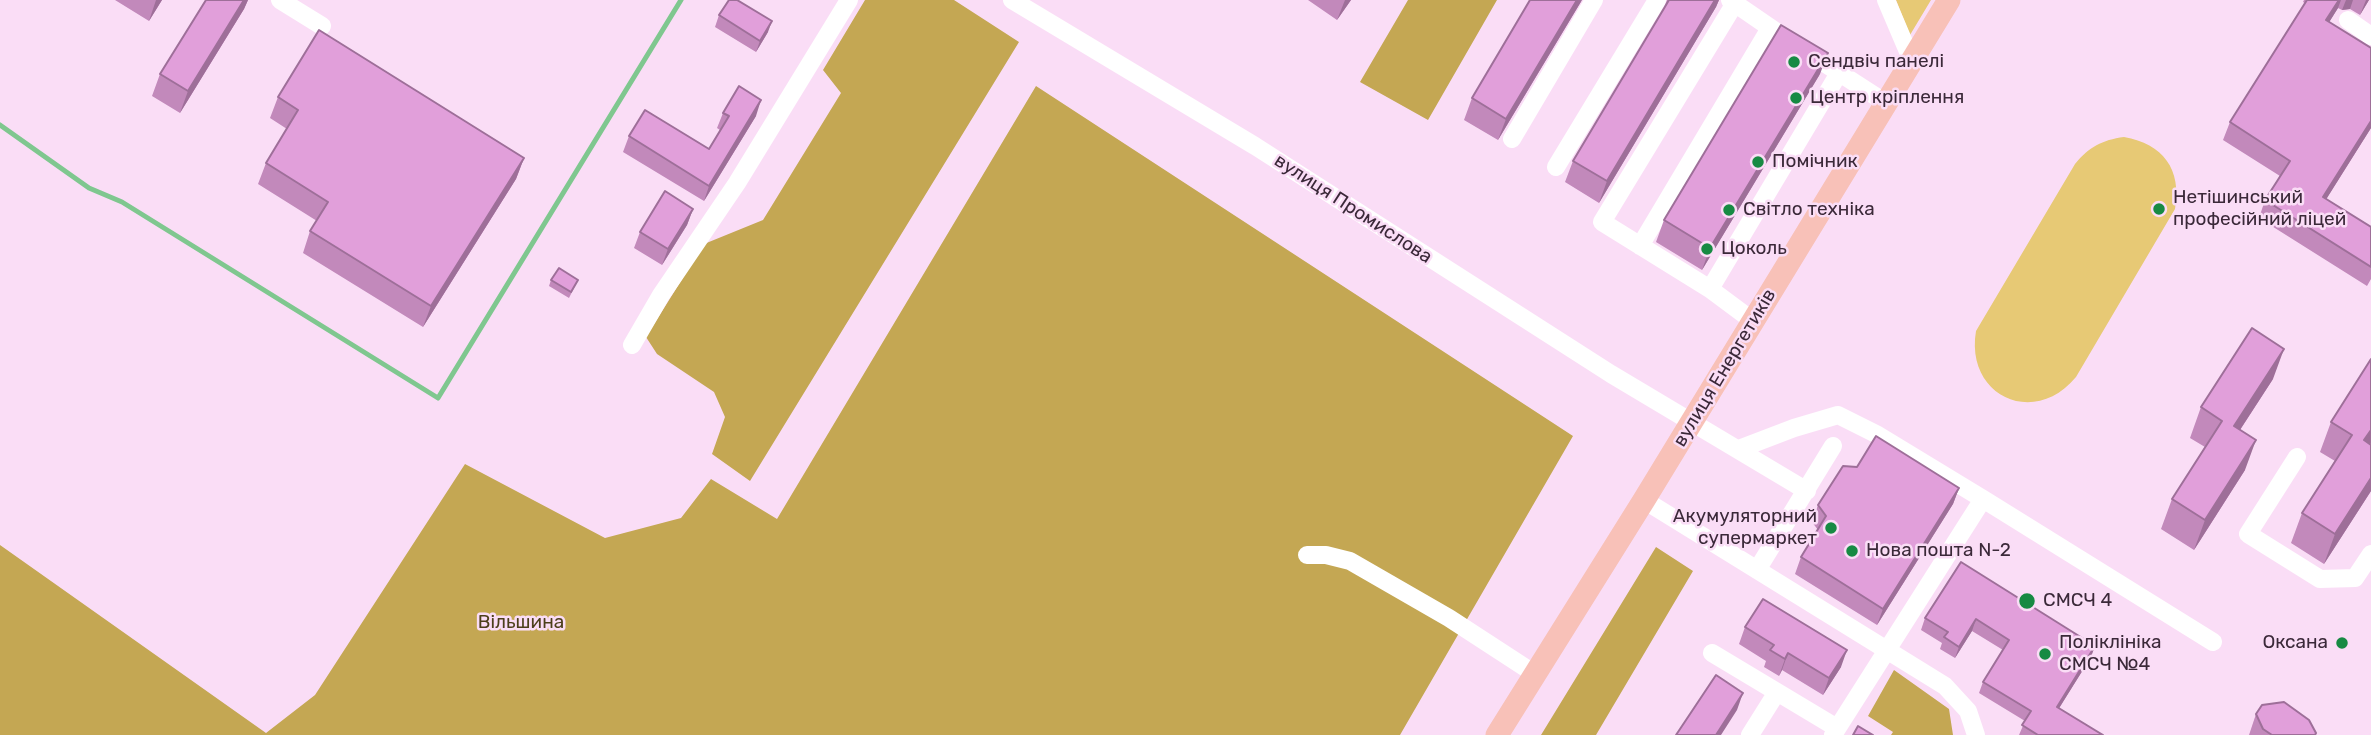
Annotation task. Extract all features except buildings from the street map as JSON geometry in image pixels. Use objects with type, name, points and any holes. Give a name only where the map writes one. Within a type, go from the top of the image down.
[{"type":"main road","name":"вулиця Енергетиків","points":[[1497,735],[1693,422],[1950,0]]},
{"type":"street","points":[[280,0],[322,26]]},
{"type":"street","points":[[632,345],[661,295],[737,183],[849,0]]},
{"type":"street","name":"вулиця Промислова","points":[[1012,0],[1255,146],[1611,374],[1807,491]]},
{"type":"street","points":[[1512,139],[1594,0]]},
{"type":"street","points":[[1556,167],[1657,0]]},
{"type":"street","points":[[1886,0],[1912,61]]},
{"type":"street","points":[[1753,321],[1710,289],[1602,222],[1732,2],[1886,103]]},
{"type":"street","points":[[2348,20],[2371,36]]},
{"type":"street","points":[[1640,246],[1770,28]]},
{"type":"street","points":[[1710,289],[1839,73]]},
{"type":"street","points":[[1739,449],[1838,415],[1876,434],[2213,642]]},
{"type":"street","points":[[1758,570],[1833,446]]},
{"type":"street","points":[[2297,457],[2248,534],[2320,579],[2355,578],[2371,554]]},
{"type":"street","points":[[1712,653],[1777,692],[1835,732],[1983,499]]},
{"type":"street","points":[[1644,500],[1945,686],[1968,711],[1976,735]]},
{"type":"street","points":[[1307,555],[1326,555],[1350,561],[1449,618],[1535,674]]},
{"type":"street","points":[[1749,735],[1777,692]]},
{"type":"shaded area","points":[[1896,0],[1931,0],[1910,35]]},
{"type":"shaded area","points":[[2124,137],[2149,146],[2167,161],[2175,182],[2175,209],[2076,377],[2059,392],[2041,400],[2023,402],[2006,398],[1992,388],[1981,373],[1975,354],[1976,331],[2075,164],[2096,145]]},
{"type":"green space","points":[[865,0],[954,0],[1019,42],[750,481],[712,454],[725,417],[714,392],[657,354],[646,337],[704,244],[763,220],[841,93],[823,70]]},
{"type":"green space","points":[[1408,0],[1497,0],[1428,120],[1360,82]]},
{"type":"green space","name":"Вільшина","points":[[1036,86],[1573,436],[1400,735],[0,735],[0,545],[266,733],[315,695],[465,464],[605,538],[681,518],[711,479],[777,519]]},
{"type":"green space","points":[[1656,547],[1693,571],[1596,735],[1541,735]]},
{"type":"green space","points":[[1894,670],[1949,709],[1953,735],[1891,735],[1893,732],[1868,716]]},
{"type":"waterway","points":[[0,125],[89,188],[122,202],[438,398],[681,0]]},
{"type":"place","name":"Сендвіч панелі","points":[[1794,62]]},
{"type":"place","name":"Центр кріплення","points":[[1796,98]]},
{"type":"place","name":"Помічник","points":[[1758,162]]},
{"type":"place","name":"Нетішинський професійний ліцей","points":[[2159,209]]},
{"type":"place","name":"Світло техніка","points":[[1729,210]]},
{"type":"place","name":"Цоколь","points":[[1707,249]]},
{"type":"place","name":"Акумуляторний супермаркет","points":[[1831,528]]},
{"type":"place","name":"Нова пошта N-2","points":[[1852,551]]},
{"type":"place","name":"СМСЧ 4","points":[[2027,601]]},
{"type":"place","name":"Оксана","points":[[2342,643]]},
{"type":"place","name":"Поліклініка СМСЧ №4","points":[[2045,654]]}]
